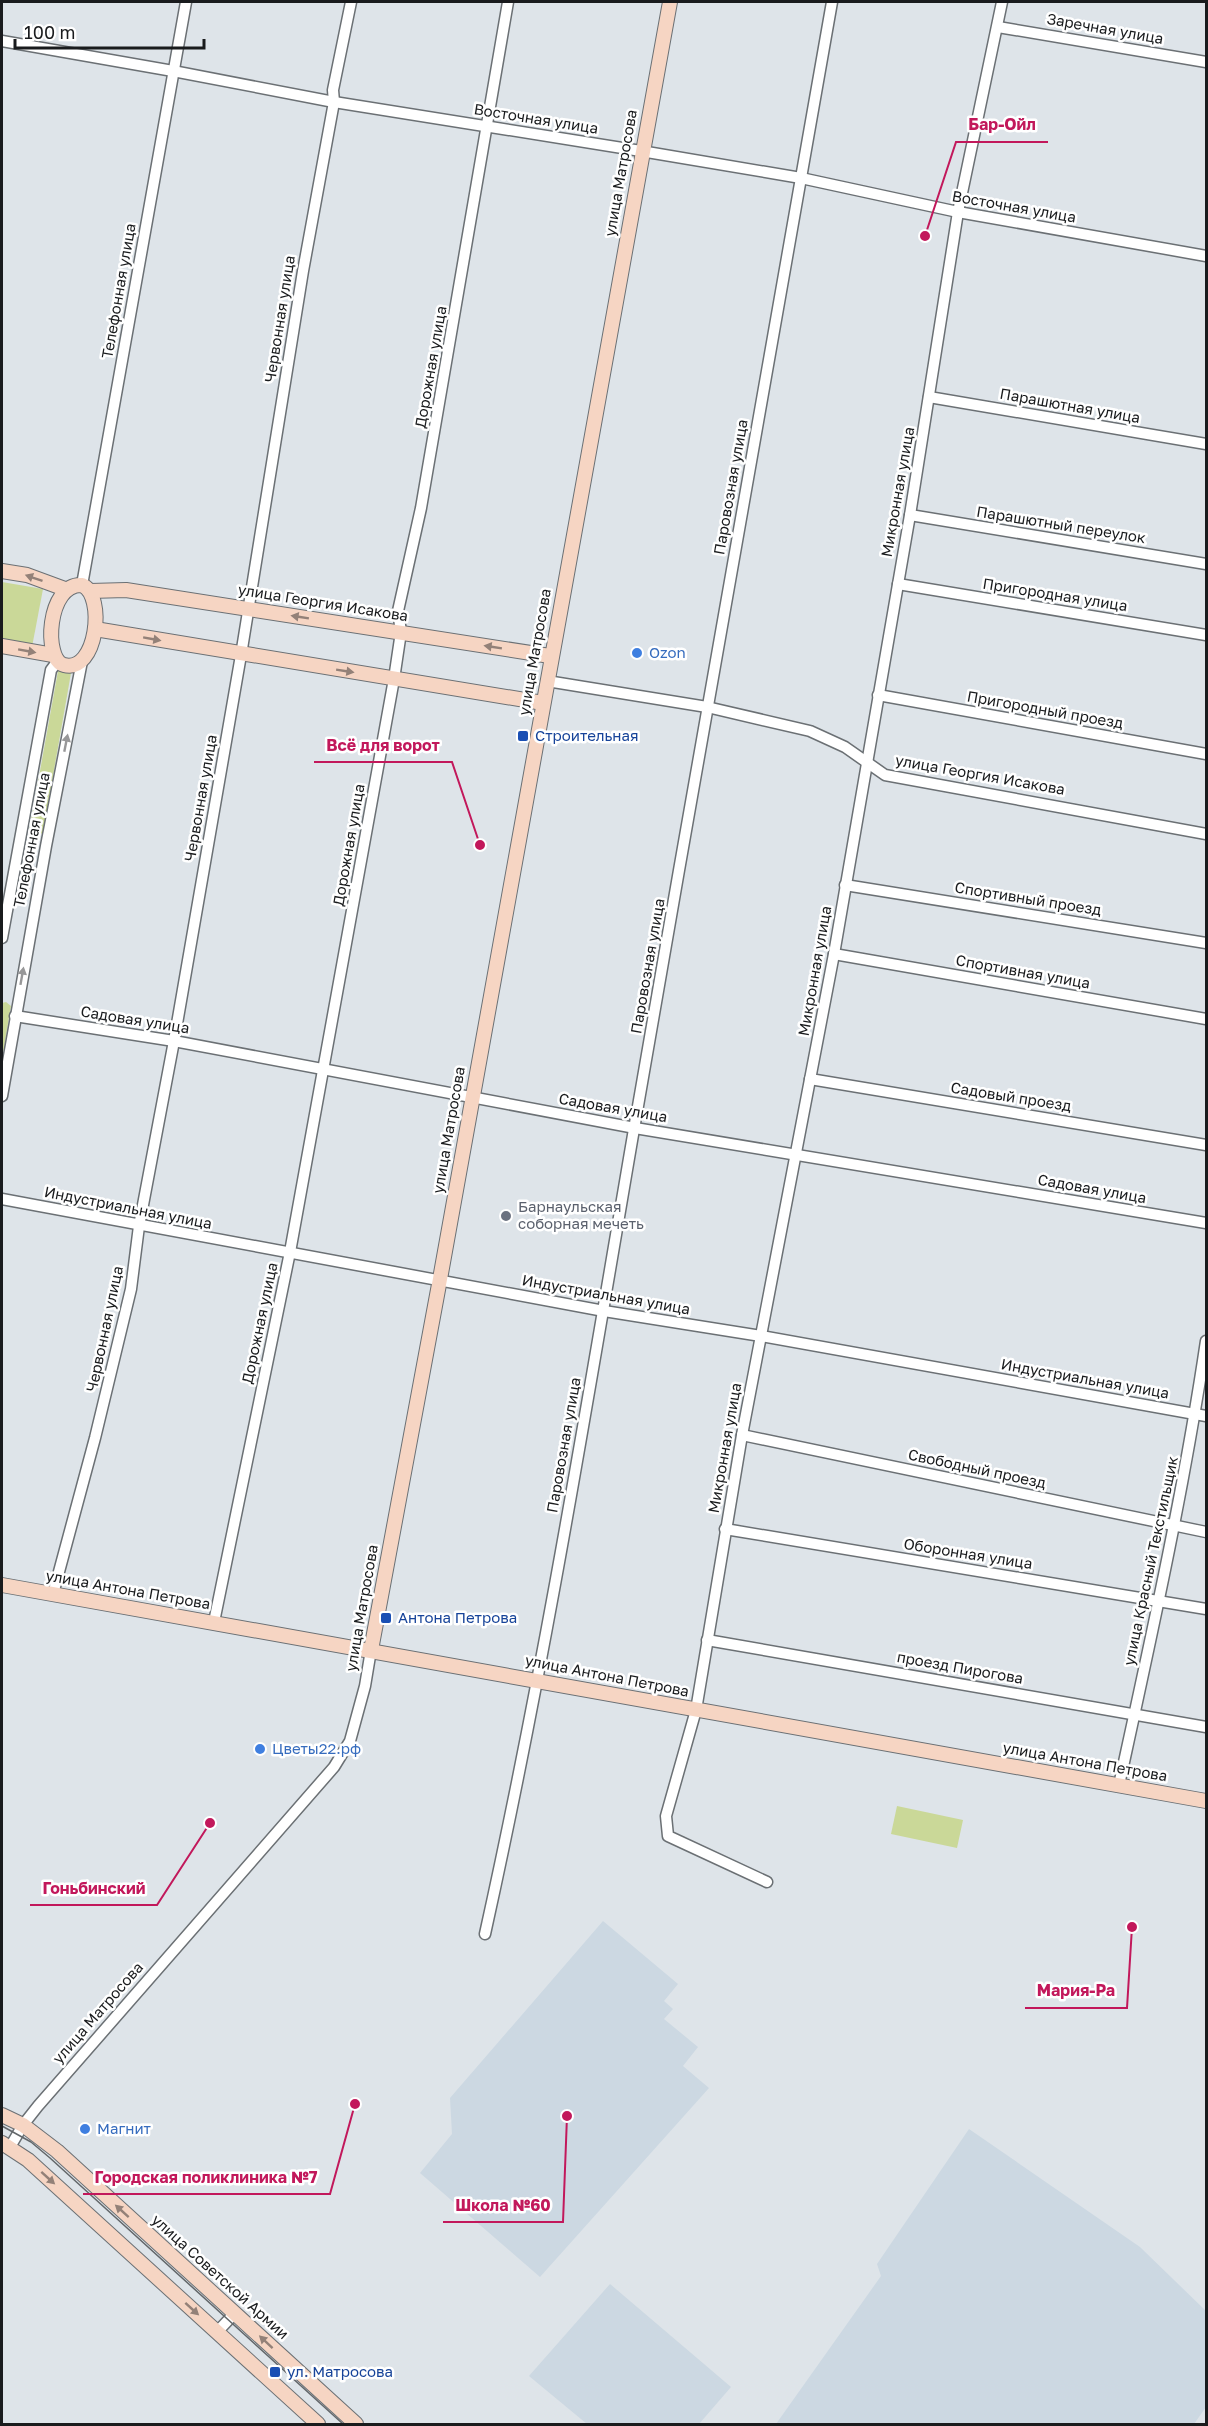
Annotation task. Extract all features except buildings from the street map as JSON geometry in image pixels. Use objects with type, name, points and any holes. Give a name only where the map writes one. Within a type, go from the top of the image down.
[{"type":"street","name":"Телефонная улица","points":[[86,588],[186,2]]},
{"type":"street","name":"Червонная улица","points":[[53,1594],[129,1301],[139,1226],[174,1041],[241,655],[303,271],[334,102],[333,90],[351,2]]},
{"type":"street","name":"Дорожная улица","points":[[214,1622],[290,1252],[324,1070],[394,679],[401,632],[398,611],[421,508],[508,2]]},
{"type":"street","name":"улица Матросова","points":[[6,2145],[334,1767],[351,1741],[371,1650],[440,1279],[550,656],[670,2]]},
{"type":"street","name":"Паровозная улица","points":[[485,1934],[516,1796],[604,1311],[707,707],[832,2]]},
{"type":"street","name":"Микронная улица","points":[[767,1882],[668,1836],[666,1816],[696,1710],[742,1435],[834,954],[865,762],[910,515],[958,212],[1002,2]]},
{"type":"street","name":"Заречная улица","points":[[998,27],[1206,62]]},
{"type":"street","name":"Восточная улица","points":[[2,41],[334,102],[801,178],[958,212],[1206,256]]},
{"type":"street","name":"Парашютная улица","points":[[929,397],[1206,444]]},
{"type":"street","name":"Парашютный переулок","points":[[910,515],[1206,564]]},
{"type":"street","points":[[2,571],[27,575],[65,590],[60,596],[54,618],[52,643],[55,659]]},
{"type":"street","name":"Пригородная улица","points":[[898,584],[1206,635]]},
{"type":"street","name":"улица Георгия Исакова","points":[[65,590],[70,586],[126,590],[550,656]]},
{"type":"street","points":[[2,646],[55,659],[69,666],[82,661],[91,645],[96,611],[86,588]]},
{"type":"street","points":[[95,629],[241,655],[543,703]]},
{"type":"street","name":"Телефонная улица","points":[[2,938],[51,670],[55,659]]},
{"type":"street","name":"Телефонная улица","points":[[2,1096],[46,846],[82,661]]},
{"type":"street","name":"улица Георгия Исакова","points":[[547,681],[707,707],[810,731],[845,747],[885,775],[1206,834]]},
{"type":"street","name":"Пригородный проезд","points":[[878,696],[1206,754]]},
{"type":"street","name":"Спортивный проезд","points":[[845,885],[1206,943]]},
{"type":"street","name":"Спортивная улица","points":[[834,954],[1206,1019]]},
{"type":"street","name":"Садовая улица","points":[[15,1016],[174,1041],[635,1128],[1206,1223]]},
{"type":"street","name":"Садовый проезд","points":[[810,1079],[1206,1145]]},
{"type":"street","name":"Индустриальная улица","points":[[2,1199],[604,1311],[761,1336],[1201,1415]]},
{"type":"street","name":"улица Красный Текстильщик","points":[[1119,1785],[1174,1526],[1201,1415],[1206,1341]]},
{"type":"street","name":"Свободный проезд","points":[[742,1435],[1206,1532]]},
{"type":"street","name":"Оборонная улица","points":[[725,1529],[1206,1609]]},
{"type":"street","name":"улица Антона Петрова","points":[[2,1585],[1206,1801]]},
{"type":"street","name":"проезд Пирогова","points":[[707,1640],[1206,1727]]},
{"type":"street","name":"улица Советской Армии","points":[[2,2115],[23,2125],[57,2151],[356,2424]]},
{"type":"street","points":[[6,2145],[28,2160],[318,2424]]},
{"type":"street","points":[[217,2332],[235,2313]]},
{"type":"shaded area","points":[[603,1921],[678,1984],[664,2001],[673,2009],[664,2019],[698,2047],[683,2066],[709,2088],[540,2277],[420,2173],[452,2134],[450,2098]]},
{"type":"shaded area","points":[[969,2129],[1140,2247],[1206,2311],[1206,2407],[1194,2424],[776,2424],[881,2276],[877,2264]]},
{"type":"shaded area","points":[[610,2284],[731,2387],[699,2424],[587,2424],[529,2376]]},
{"type":"green space","points":[[2,582],[43,589],[32,647],[2,642]]},
{"type":"green space","points":[[69,670],[71,673],[43,833],[35,836],[29,832],[58,671]]},
{"type":"green space","points":[[6,1002],[11,1006],[2,1059],[2,1003]]},
{"type":"green space","points":[[897,1806],[963,1820],[957,1848],[891,1834]]},
{"type":"tram line","points":[[2,2126],[31,2142],[50,2158],[343,2424]]},
{"type":"place","name":"Бар-Ойл","points":[[925,236]]},
{"type":"place","name":"Ozon","points":[[637,653]]},
{"type":"place","name":"Строительная","points":[[523,736]]},
{"type":"place","name":"Всё для ворот","points":[[480,845]]},
{"type":"place","name":"Барнаульская соборная мечеть","points":[[506,1216]]},
{"type":"place","name":"Антона Петрова","points":[[386,1618]]},
{"type":"place","name":"Цветы22.рф","points":[[260,1749]]},
{"type":"place","name":"Гоньбинский","points":[[210,1823]]},
{"type":"place","name":"Мария-Ра","points":[[1132,1927]]},
{"type":"place","name":"Городская поликлиника №7","points":[[355,2104]]},
{"type":"place","name":"Школа №60","points":[[567,2116]]},
{"type":"place","name":"Магнит","points":[[85,2129]]},
{"type":"place","name":"ул. Матросова","points":[[275,2372]]}]
